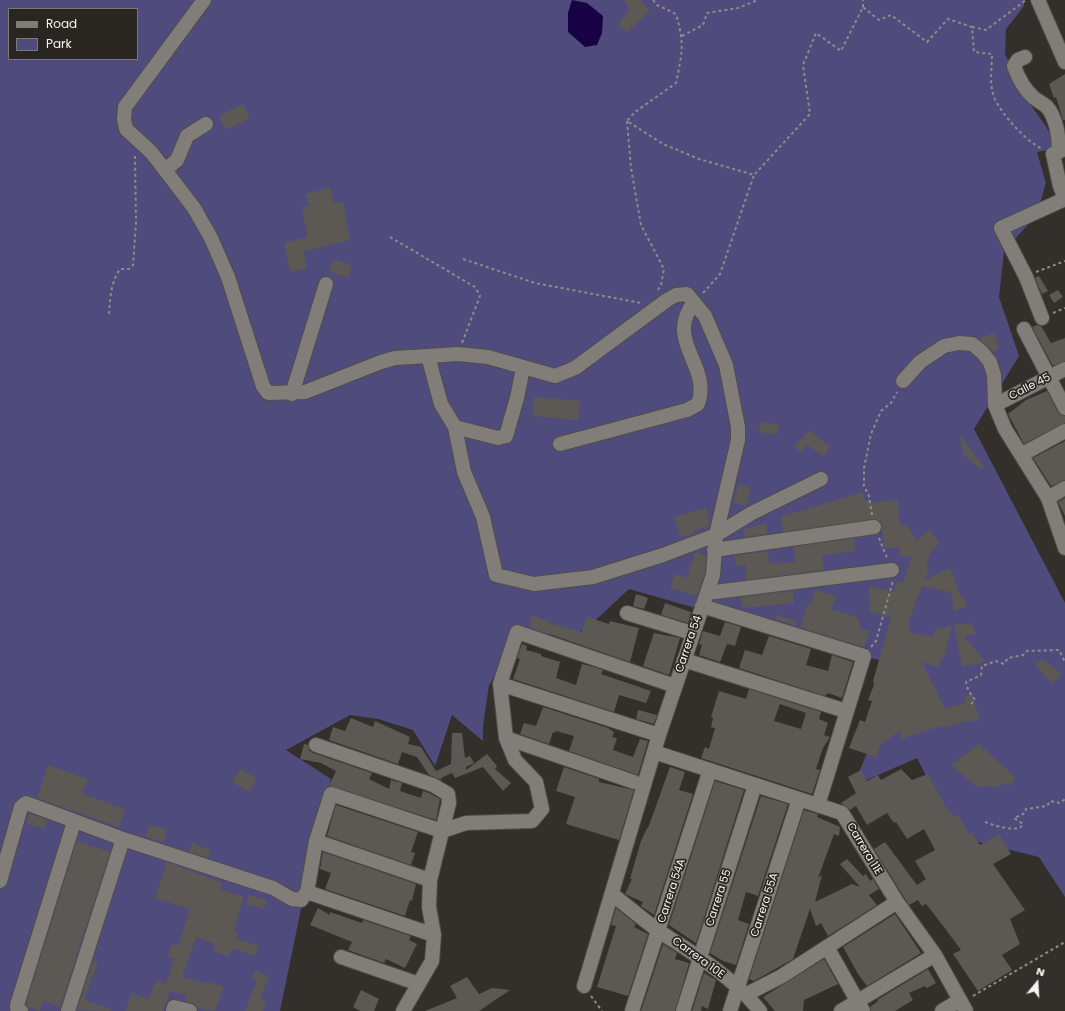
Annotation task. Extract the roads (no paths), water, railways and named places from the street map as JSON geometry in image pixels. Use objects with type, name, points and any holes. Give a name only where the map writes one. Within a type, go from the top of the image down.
[{"type":"street","points":[[204,0],[124,107],[124,119],[126,129],[151,152],[194,208],[211,238],[228,277],[234,302],[263,386],[268,393],[292,394],[305,392],[381,362],[395,358],[458,354],[488,358],[555,376],[575,368],[676,295],[687,294],[694,302],[686,314],[684,325],[685,341],[702,385],[698,404],[687,410],[560,444]]},
{"type":"street","points":[[1038,0],[1065,62]]},
{"type":"street","points":[[1025,57],[1018,60],[1014,66],[1020,81],[1032,96],[1048,108],[1059,138],[1058,152],[1060,186],[1065,199],[1001,228],[1026,276],[1042,318]]},
{"type":"street","points":[[165,170],[177,160],[187,136],[206,124]]},
{"type":"street","points":[[292,394],[326,284]]},
{"type":"street","name":"Carrera 54","points":[[584,986],[659,735],[692,633],[713,575],[716,535],[738,440],[738,427],[726,365],[705,316],[694,302]]},
{"type":"street","points":[[1024,329],[1048,378],[1065,408]]},
{"type":"street","points":[[903,381],[920,362],[944,346],[958,343],[972,344],[982,352],[990,362],[994,375],[995,405],[1007,434],[1048,498],[1065,548]]},
{"type":"street","points":[[428,356],[441,404],[455,427],[464,472],[483,517],[496,575],[534,584],[593,578],[663,555],[716,535],[752,513],[821,479]]},
{"type":"street","points":[[455,427],[498,438],[506,436],[517,398],[523,368]]},
{"type":"street","name":"Calle 45","points":[[995,405],[1065,369]]},
{"type":"street","points":[[1020,454],[1065,432]]},
{"type":"street","points":[[1048,498],[1065,488]]},
{"type":"street","points":[[714,550],[874,527]]},
{"type":"street","points":[[707,593],[892,570]]},
{"type":"street","points":[[702,606],[864,656],[818,805]]},
{"type":"street","points":[[627,613],[692,633]]},
{"type":"street","points":[[0,881],[23,804],[26,803],[123,839],[273,888],[292,899],[301,900],[307,892],[316,841],[331,794],[442,831],[466,823],[532,821],[542,809],[536,782],[515,760],[506,738],[500,684],[517,632],[675,686]]},
{"type":"street","points":[[684,660],[846,711]]},
{"type":"street","points":[[500,684],[659,735]]},
{"type":"street","points":[[506,738],[634,782]]},
{"type":"street","points":[[316,745],[433,785],[448,794],[449,803],[430,880],[429,907],[434,936],[432,960],[403,1011]]},
{"type":"street","name":"Carrera 11E","points":[[654,752],[842,812],[897,902],[936,955],[963,1005]]},
{"type":"street","name":"Carrera 54A","points":[[632,1011],[710,770]]},
{"type":"street","name":"Carrera 55","points":[[683,1011],[755,785]]},
{"type":"street","name":"Carrera 55A","points":[[730,1011],[743,991],[799,799]]},
{"type":"street","points":[[21,1011],[17,1008],[17,1005],[74,822]]},
{"type":"street","points":[[68,1011],[123,839]]},
{"type":"street","points":[[316,841],[430,880]]},
{"type":"street","points":[[307,892],[434,936]]},
{"type":"street","name":"Carrera 10E","points":[[612,894],[659,931],[700,957],[743,991],[760,1011]]},
{"type":"street","points":[[743,991],[782,976],[897,902]]},
{"type":"street","points":[[827,947],[860,1006]]},
{"type":"street","points":[[841,1011],[860,1006],[936,955]]},
{"type":"street","points":[[341,957],[419,984]]},
{"type":"street","points":[[942,1011],[963,1005]]},
{"type":"street","points":[[173,1011],[174,1007],[190,1011]]}]
